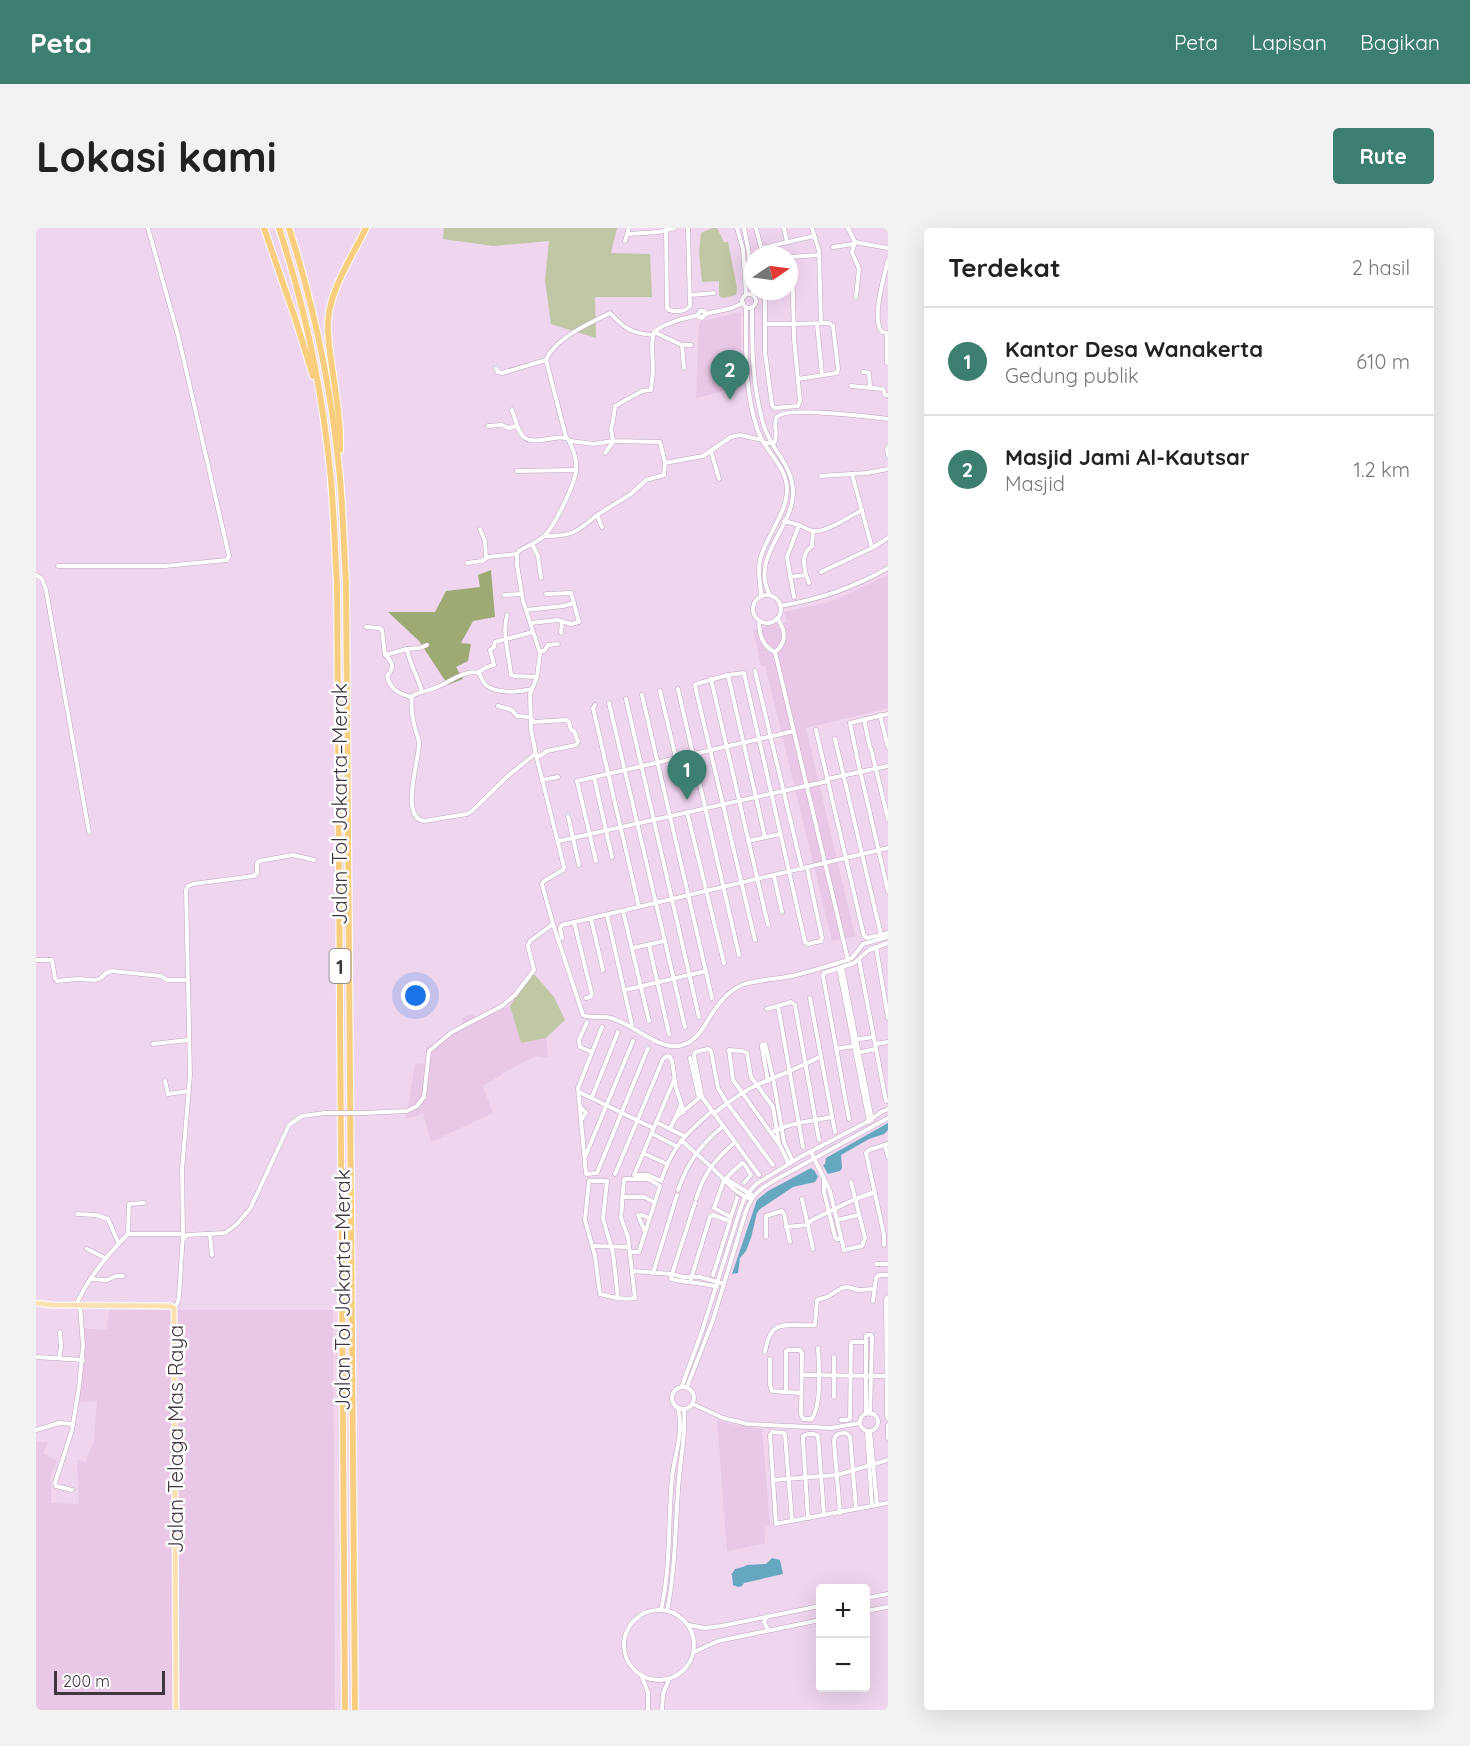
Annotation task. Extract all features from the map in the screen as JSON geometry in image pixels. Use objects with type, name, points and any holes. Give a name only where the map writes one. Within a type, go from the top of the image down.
[{"type":"highway","points":[[264,228],[321,399]]},
{"type":"highway","name":"Jalan Tol Jakarta–Merak","points":[[279,228],[299,296],[321,399],[331,480],[337,585],[345,1710]]},
{"type":"highway","name":"Jalan Tol Jakarta–Merak","points":[[289,228],[308,294],[327,381],[340,480],[346,583],[355,1710]]},
{"type":"highway","points":[[340,480],[340,426],[328,322],[340,281],[366,228]]},
{"type":"main road","name":"Jalan Telaga Mas Raya","points":[[36,1302],[52,1305],[170,1306],[174,1308],[176,1710]]},
{"type":"street","points":[[58,566],[165,566],[227,560],[229,556],[176,326],[148,228]]},
{"type":"street","points":[[625,241],[629,228]]},
{"type":"street","points":[[628,234],[659,232],[674,228]]},
{"type":"street","points":[[666,230],[667,301],[669,310],[677,311],[688,309],[690,306],[688,228]]},
{"type":"street","points":[[736,228],[743,249],[744,264]]},
{"type":"street","points":[[744,228],[748,246]]},
{"type":"street","points":[[756,228],[761,246]]},
{"type":"street","points":[[784,228],[787,242]]},
{"type":"street","points":[[812,228],[819,255],[822,375]]},
{"type":"street","points":[[848,228],[855,243],[853,256],[859,269],[856,297]]},
{"type":"street","points":[[770,246],[814,236]]},
{"type":"street","points":[[833,247],[855,243],[888,248]]},
{"type":"street","points":[[798,256],[819,255]]},
{"type":"street","points":[[887,363],[887,333],[879,329],[877,321],[888,261]]},
{"type":"street","points":[[691,295],[714,293]]},
{"type":"street","points":[[744,296],[743,303],[747,308],[748,388],[752,411],[763,442],[783,470],[787,495],[759,561],[761,596]]},
{"type":"street","points":[[757,300],[752,308],[752,355],[755,386],[765,428],[772,445],[788,466],[793,483],[793,501],[766,562],[765,583],[770,595],[780,606],[780,612],[777,618],[767,623],[759,621],[754,616],[755,601],[761,596],[770,595]]},
{"type":"street","points":[[765,300],[765,352],[774,408],[798,406],[800,401],[793,300]]},
{"type":"street","points":[[614,441],[611,429],[615,406],[642,391],[651,390],[653,334],[661,327],[678,320],[699,315],[702,318],[705,314],[743,303]]},
{"type":"street","points":[[747,308],[752,308]]},
{"type":"street","points":[[467,563],[517,554],[545,536],[560,510],[574,477],[575,456],[546,360],[551,350],[565,339],[610,313],[634,333],[653,334],[682,345],[691,345]]},
{"type":"street","points":[[765,324],[829,323],[833,326],[837,373],[798,379]]},
{"type":"street","points":[[682,345],[684,368]]},
{"type":"street","points":[[496,368],[502,373],[546,360]]},
{"type":"street","points":[[863,372],[870,374],[870,387]]},
{"type":"street","points":[[851,386],[883,389],[885,395],[888,395]]},
{"type":"street","points":[[512,410],[523,437],[530,440],[561,437],[575,442],[594,444],[614,441],[660,442],[665,463],[664,475],[646,480],[631,494],[597,515],[575,533],[545,536]]},
{"type":"street","points":[[772,445],[777,436],[774,422],[777,416],[784,413],[815,412],[888,419]]},
{"type":"street","points":[[488,426],[501,425],[510,428],[517,426]]},
{"type":"street","points":[[665,463],[670,460],[695,458],[711,451],[731,437],[740,435],[772,445]]},
{"type":"street","points":[[605,453],[614,441]]},
{"type":"street","points":[[888,447],[888,456]]},
{"type":"street","points":[[711,451],[719,478]]},
{"type":"street","points":[[821,476],[888,469]]},
{"type":"street","points":[[517,471],[576,470]]},
{"type":"street","points":[[852,474],[872,548]]},
{"type":"street","points":[[784,521],[813,531],[827,528],[862,510]]},
{"type":"street","points":[[597,515],[602,527]]},
{"type":"street","points":[[794,597],[787,557],[799,525]]},
{"type":"street","points":[[480,529],[485,541],[486,558]]},
{"type":"street","points":[[809,583],[803,557],[812,546],[813,531]]},
{"type":"street","points":[[821,572],[888,538]]},
{"type":"street","points":[[532,544],[538,556],[540,578]]},
{"type":"street","points":[[517,554],[521,594],[540,651],[537,677],[532,689],[530,717],[536,754],[564,869],[542,882],[553,924],[584,1015],[611,1018],[667,1046],[679,1046],[693,1039],[721,1001],[741,985],[793,976],[848,960],[863,944],[888,935]]},
{"type":"street","points":[[780,606],[845,589],[888,568]]},
{"type":"street","points":[[36,574],[42,579],[46,590],[88,832]]},
{"type":"street","points":[[790,577],[806,575]]},
{"type":"street","points":[[531,623],[561,621],[571,624],[579,622],[571,593],[546,594]]},
{"type":"street","points":[[504,596],[521,594]]},
{"type":"street","points":[[526,610],[574,603]]},
{"type":"street","points":[[507,615],[506,640],[511,675],[537,677]]},
{"type":"street","points":[[775,652],[782,644],[784,634],[777,618]]},
{"type":"street","points":[[561,621],[561,633]]},
{"type":"street","points":[[759,621],[760,637],[765,646],[775,652],[848,960]]},
{"type":"street","points":[[366,627],[382,630],[384,651],[393,665],[387,676],[390,684],[398,692],[411,697]]},
{"type":"street","points":[[411,697],[465,674],[478,672],[494,665],[489,650],[494,647],[494,643],[533,632]]},
{"type":"street","points":[[540,651],[549,645],[558,644]]},
{"type":"street","points":[[386,655],[427,645]]},
{"type":"street","points":[[407,649],[422,692]]},
{"type":"street","points":[[754,940],[695,686],[711,679],[739,672],[744,673],[806,943],[820,941],[822,938],[783,790],[755,671]]},
{"type":"street","points":[[478,672],[488,687],[511,692],[532,689]]},
{"type":"street","points":[[728,675],[765,837]]},
{"type":"street","points":[[711,679],[768,925]]},
{"type":"street","points":[[678,689],[739,955]]},
{"type":"street","points":[[660,692],[676,759]]},
{"type":"street","points":[[642,695],[712,998]]},
{"type":"street","points":[[411,697],[413,721],[419,744],[412,799],[414,814],[418,820],[467,814],[509,775],[536,754],[540,756],[547,751],[576,745],[578,742],[568,721],[534,722],[530,717]]},
{"type":"street","points":[[626,699],[699,1017]]},
{"type":"street","points":[[609,703],[685,1027]]},
{"type":"street","points":[[595,705],[593,711],[639,908]]},
{"type":"street","points":[[498,706],[512,710],[519,717],[530,717]]},
{"type":"street","points":[[888,714],[850,723],[888,891]]},
{"type":"street","points":[[880,715],[888,747]]},
{"type":"street","points":[[864,719],[888,819]]},
{"type":"street","points":[[816,730],[864,936],[867,938],[888,935]]},
{"type":"street","points":[[596,861],[578,780],[794,731]]},
{"type":"street","points":[[836,739],[880,935]]},
{"type":"street","points":[[559,841],[888,766]]},
{"type":"street","points":[[542,780],[558,777]]},
{"type":"street","points":[[594,777],[612,857]]},
{"type":"street","points":[[687,812],[724,963]]},
{"type":"street","points":[[568,816],[579,865]]},
{"type":"street","points":[[748,841],[780,834]]},
{"type":"street","points":[[562,938],[561,926],[574,922],[888,848]]},
{"type":"street","points":[[174,1308],[179,1297],[183,1236],[182,1170],[189,1091],[185,896],[188,886],[254,876],[257,872],[258,861],[277,857],[295,855],[314,860]]},
{"type":"street","points":[[774,876],[782,912]]},
{"type":"street","points":[[623,911],[649,1021]]},
{"type":"street","points":[[607,915],[632,1025]]},
{"type":"street","points":[[591,919],[603,970]]},
{"type":"street","points":[[574,922],[592,995],[586,998]]},
{"type":"street","points":[[128,1234],[183,1236],[225,1233],[233,1228],[250,1209],[289,1125],[302,1116],[325,1113],[407,1111],[419,1104],[424,1096],[429,1051],[452,1032],[496,1010],[517,994],[535,969],[528,946],[530,940],[553,924]]},
{"type":"street","points":[[632,948],[664,941]]},
{"type":"street","points":[[849,1119],[823,975],[854,963],[869,950],[888,943]]},
{"type":"street","points":[[648,945],[669,1034]]},
{"type":"street","points":[[876,947],[888,1018]]},
{"type":"street","points":[[858,959],[886,1101]]},
{"type":"street","points":[[36,960],[52,960],[57,981],[96,980],[112,971],[161,976],[167,980],[188,980]]},
{"type":"street","points":[[841,968],[871,1126]]},
{"type":"street","points":[[625,990],[706,971]]},
{"type":"street","points":[[810,999],[835,1132]]},
{"type":"street","points":[[767,1009],[791,1002],[795,1005],[819,1140]]},
{"type":"street","points":[[778,1006],[803,1147]]},
{"type":"street","points":[[587,1022],[579,1040],[580,1047],[592,1052]]},
{"type":"street","points":[[602,1027],[578,1086],[585,1173],[597,1173],[648,1048]]},
{"type":"street","points":[[592,1097],[618,1032]]},
{"type":"street","points":[[836,1049],[873,1037]]},
{"type":"street","points":[[153,1044],[188,1040]]},
{"type":"street","points":[[585,1157],[633,1041]]},
{"type":"street","points":[[875,1044],[888,1042]]},
{"type":"street","points":[[771,1079],[762,1048],[763,1044],[767,1047],[779,1129],[779,1144]]},
{"type":"street","points":[[692,1056],[695,1052],[708,1049],[711,1051],[717,1084],[727,1103],[773,1165]]},
{"type":"street","points":[[733,1049],[746,1052],[750,1076],[773,1107],[791,1163],[733,1080],[728,1051],[733,1049]]},
{"type":"street","points":[[857,1053],[876,1049]]},
{"type":"street","points":[[615,1174],[663,1059],[667,1056],[672,1061],[674,1080],[684,1112]]},
{"type":"street","points":[[675,1118],[699,1098],[692,1056]]},
{"type":"street","points":[[692,1056],[701,1092],[712,1113],[759,1175]]},
{"type":"street","points":[[593,1245],[639,1252],[667,1164],[682,1138],[741,1093],[806,1065],[821,1056]]},
{"type":"street","points":[[660,1183],[648,1175],[634,1175],[674,1080]]},
{"type":"street","points":[[165,1081],[168,1094],[189,1091]]},
{"type":"street","points":[[671,1086],[676,1088]]},
{"type":"street","points":[[579,1092],[637,1121],[676,1146]]},
{"type":"street","points":[[670,1129],[682,1105]]},
{"type":"street","points":[[661,1610],[668,1570],[672,1478],[680,1414],[674,1405],[672,1396],[681,1386],[746,1195],[756,1184],[888,1109]]},
{"type":"street","points":[[771,1133],[799,1123],[832,1117]]},
{"type":"street","points":[[687,1387],[713,1320],[752,1198],[765,1186],[888,1118]]},
{"type":"street","points":[[656,1122],[682,1138],[726,1183],[752,1198]]},
{"type":"street","points":[[653,1273],[678,1192],[691,1160],[705,1142],[721,1128]]},
{"type":"street","points":[[672,1274],[701,1184],[719,1156],[733,1144]]},
{"type":"street","points":[[885,1245],[866,1153],[886,1145],[888,1157]]},
{"type":"street","points":[[810,1152],[830,1191],[843,1250],[863,1245],[865,1234],[851,1182]]},
{"type":"street","points":[[643,1153],[667,1164]]},
{"type":"street","points":[[730,1219],[714,1208],[724,1180],[742,1163],[751,1176],[744,1183]]},
{"type":"street","points":[[823,1177],[824,1192],[835,1237],[840,1239]]},
{"type":"street","points":[[618,1299],[611,1246],[603,1219],[607,1181],[589,1181],[585,1220],[593,1245],[600,1294],[618,1299],[623,1300],[635,1298],[628,1237],[621,1218],[624,1179],[648,1179],[660,1183]]},
{"type":"street","points":[[786,1227],[807,1225],[834,1209],[875,1192]]},
{"type":"street","points":[[622,1197],[644,1197],[654,1202]]},
{"type":"street","points":[[713,1275],[737,1198]]},
{"type":"street","points":[[802,1199],[813,1249]]},
{"type":"street","points":[[72,1490],[56,1486],[55,1483],[73,1425],[83,1360],[78,1305],[90,1279],[105,1258],[128,1234],[129,1204],[144,1203]]},
{"type":"street","points":[[766,1238],[766,1216],[783,1212],[790,1242]]},
{"type":"street","points":[[77,1215],[96,1215],[108,1219],[119,1244]]},
{"type":"street","points":[[645,1232],[638,1215],[649,1218]]},
{"type":"street","points":[[837,1220],[859,1215]]},
{"type":"street","points":[[691,1280],[711,1216],[730,1219]]},
{"type":"street","points":[[210,1235],[212,1254]]},
{"type":"street","points":[[87,1249],[105,1258]]},
{"type":"street","points":[[876,1264],[888,1264]]},
{"type":"street","points":[[632,1271],[672,1274],[723,1286]]},
{"type":"street","points":[[873,1301],[878,1276],[888,1275]]},
{"type":"street","points":[[90,1279],[107,1280],[115,1276],[123,1276]]},
{"type":"street","points":[[765,1352],[768,1336],[778,1326],[815,1325],[818,1300],[847,1287],[859,1290],[874,1289]]},
{"type":"street","points":[[887,1417],[886,1299],[888,1297]]},
{"type":"street","points":[[59,1358],[60,1332]]},
{"type":"street","points":[[868,1414],[872,1335],[866,1336],[869,1376]]},
{"type":"street","points":[[841,1420],[850,1418],[850,1344],[866,1342]]},
{"type":"street","points":[[786,1391],[786,1351],[799,1350],[802,1353],[802,1417],[808,1420],[814,1417],[819,1376],[818,1348]]},
{"type":"street","points":[[36,1357],[83,1360]]},
{"type":"street","points":[[834,1357],[834,1397]]},
{"type":"street","points":[[770,1359],[771,1389],[801,1393]]},
{"type":"street","points":[[802,1375],[887,1376]]},
{"type":"street","points":[[681,1386],[687,1387],[694,1394],[693,1404]]},
{"type":"street","points":[[678,1408],[684,1409],[693,1404]]},
{"type":"street","points":[[693,1404],[723,1418],[748,1424],[831,1428],[860,1423]]},
{"type":"street","points":[[668,1611],[674,1572],[679,1475],[685,1437],[684,1409]]},
{"type":"street","points":[[868,1414],[874,1415],[878,1422],[875,1429],[869,1431],[864,1429],[860,1423],[861,1419],[868,1414]]},
{"type":"street","points":[[36,1430],[59,1423],[73,1425]]},
{"type":"street","points":[[888,1425],[888,1438]]},
{"type":"street","points":[[869,1431],[874,1506]]},
{"type":"street","points":[[792,1521],[785,1435],[772,1432],[770,1435],[776,1524],[840,1513],[888,1503]]},
{"type":"street","points":[[808,1518],[803,1436],[806,1434],[818,1436],[824,1515]]},
{"type":"street","points":[[840,1513],[834,1437],[837,1434],[849,1434],[856,1509]]},
{"type":"street","points":[[773,1480],[837,1475],[888,1460]]},
{"type":"street","points":[[870,1597],[888,1594]]},
{"type":"street","points":[[688,1625],[700,1628],[710,1627],[816,1607]]},
{"type":"street","points":[[870,1610],[888,1607]]},
{"type":"street","points":[[661,1610],[675,1614],[688,1625],[694,1638],[694,1652],[691,1661],[678,1675],[670,1679],[656,1680],[642,1676],[631,1666],[625,1654],[624,1640],[634,1620],[646,1612],[661,1610]]},
{"type":"street","points":[[767,1616],[764,1622],[768,1631]]},
{"type":"street","points":[[694,1652],[718,1641],[816,1621]]},
{"type":"street","points":[[642,1676],[648,1693],[648,1710]]},
{"type":"street","points":[[662,1710],[663,1694],[670,1679]]},
{"type":"shaded area","points":[[741,312],[741,387],[696,398],[699,322]]},
{"type":"shaded area","points":[[888,575],[888,708],[806,728],[855,936],[832,941],[765,665],[761,666],[753,629],[787,622],[784,612],[830,602]]},
{"type":"shaded area","points":[[510,1006],[521,1043],[546,1038],[548,1058],[536,1056],[483,1086],[493,1113],[431,1142],[423,1113],[406,1119],[415,1064],[426,1063],[426,1048],[464,1024],[462,1018],[473,1014],[477,1019]]},
{"type":"shaded area","points":[[109,1310],[333,1310],[335,1710],[36,1710],[36,1442],[48,1442],[43,1453],[57,1461],[51,1474],[51,1503],[79,1504],[77,1460],[85,1462],[94,1441],[97,1401],[77,1402],[84,1362],[82,1328],[107,1330]]},
{"type":"shaded area","points":[[717,1420],[762,1429],[770,1525],[764,1526],[765,1543],[727,1551]]},
{"type":"green space","points":[[444,228],[617,228],[611,253],[650,254],[652,297],[595,297],[596,338],[551,324],[545,280],[549,241],[493,246],[443,239]]},
{"type":"green space","points":[[717,228],[724,242],[728,242],[737,288],[736,295],[723,298],[719,296],[719,281],[702,282],[699,253],[701,233]]},
{"type":"green space","points":[[491,570],[495,617],[473,621],[461,643],[471,644],[468,661],[456,667],[463,679],[448,685],[419,641],[388,612],[435,612],[446,591],[480,587],[478,575]]},
{"type":"green space","points":[[534,974],[554,997],[565,1020],[546,1038],[521,1043],[510,1006]]},
{"type":"water","points":[[888,1123],[888,1130],[884,1134],[869,1139],[841,1155],[842,1168],[840,1171],[828,1174],[823,1165],[826,1158]]},
{"type":"water","points":[[811,1168],[818,1177],[815,1182],[793,1187],[757,1213],[751,1238],[746,1251],[740,1258],[738,1273],[732,1274],[757,1200],[768,1191]]},
{"type":"water","points":[[772,1558],[780,1560],[783,1574],[744,1583],[738,1587],[733,1585],[731,1575],[735,1569],[747,1565],[766,1564]]},
{"type":"place","name":"Masjid Jami Al-Kautsar","points":[[730,400]]},
{"type":"place","name":"Kantor Desa Wanakerta","points":[[687,800]]}]
